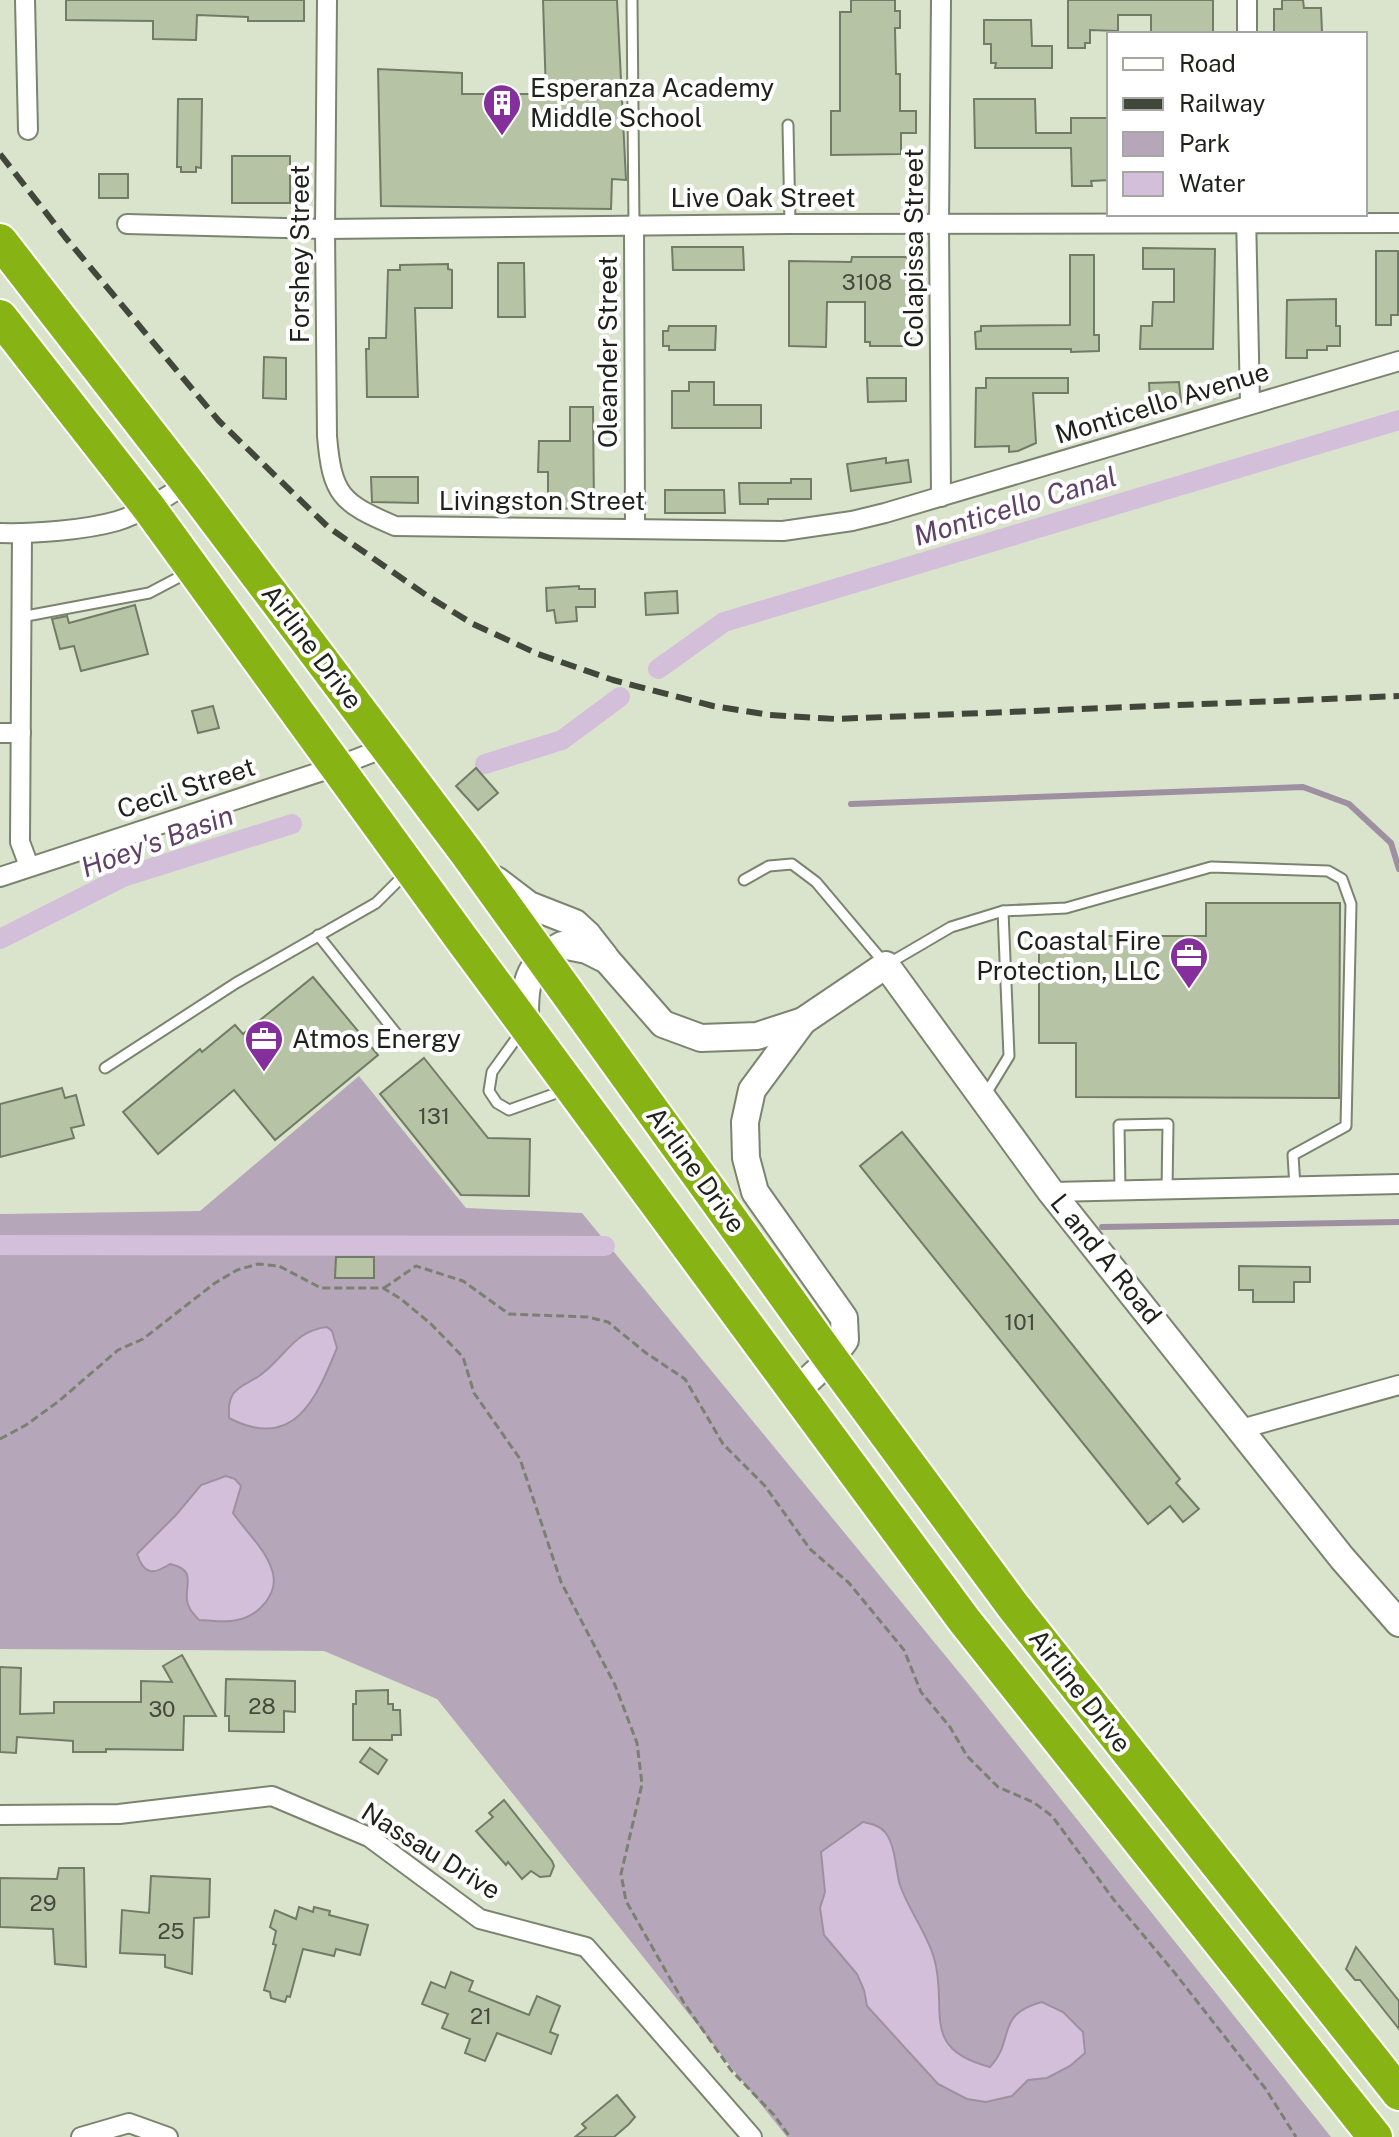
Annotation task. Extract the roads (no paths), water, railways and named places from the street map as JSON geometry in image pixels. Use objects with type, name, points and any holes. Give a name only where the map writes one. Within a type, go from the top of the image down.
[{"type":"highway","name":"Airline Drive","points":[[0,241],[188,483],[466,852],[1013,1606],[1399,2093]]},
{"type":"highway","name":"Airline Drive","points":[[0,317],[149,508],[525,1026],[964,1620],[1375,2137]]},
{"type":"street","points":[[25,0],[28,130]]},
{"type":"street","name":"Forshey Street","points":[[327,0],[327,436],[330,469],[348,502]]},
{"type":"street","name":"Colapissa Street","points":[[941,0],[941,497]]},
{"type":"street","points":[[1247,0],[1247,32]]},
{"type":"street","points":[[1246,218],[1250,403]]},
{"type":"street","name":"Live Oak Street","points":[[127,224],[325,229],[1246,218],[1399,223]]},
{"type":"street","name":"Oleander Street","points":[[634,224],[635,527]]},
{"type":"street","name":"Monticello Avenue","points":[[742,529],[783,531],[885,513],[1399,361]]},
{"type":"street","points":[[0,533],[106,524],[149,508],[188,483]]},
{"type":"street","name":"Livingston Street","points":[[348,502],[364,513],[395,526],[742,529]]},
{"type":"street","points":[[22,533],[20,842],[29,866]]},
{"type":"street","points":[[0,733],[21,733]]},
{"type":"street","name":"Cecil Street","points":[[0,877],[338,766],[387,747]]},
{"type":"street","points":[[466,852],[515,897],[575,923],[663,1024],[701,1038],[757,1036],[803,1021],[886,965]]},
{"type":"street","points":[[525,1026],[528,979],[543,957],[562,945],[587,950],[607,960]]},
{"type":"street","name":"L and A Road","points":[[886,965],[1051,1192],[1342,1558],[1399,1623]]},
{"type":"street","points":[[795,1392],[831,1359],[845,1340],[844,1318],[755,1192],[746,1158],[745,1122],[752,1090],[803,1021]]},
{"type":"street","points":[[1051,1192],[1399,1184]]},
{"type":"street","points":[[1241,1429],[1399,1385]]},
{"type":"street","name":"Nassau Drive","points":[[0,1815],[119,1814],[272,1796],[369,1837],[480,1919],[586,1947],[746,2135]]},
{"type":"street","points":[[81,2137],[129,2123],[168,2137]]},
{"type":"lane","points":[[632,0],[634,224]]},
{"type":"lane","points":[[788,125],[790,224]]},
{"type":"lane","points":[[21,617],[149,593],[194,569]]},
{"type":"lane","points":[[744,880],[769,866],[792,864],[816,882],[886,965],[951,927],[1003,911],[1066,908],[1211,867],[1328,871],[1342,879],[1351,904],[1346,1126],[1293,1155],[1295,1187]]},
{"type":"lane","points":[[105,1068],[236,983],[376,903],[411,868]]},
{"type":"lane","points":[[983,1100],[1009,1056],[1003,911]]},
{"type":"lane","points":[[318,935],[399,1037]]},
{"type":"lane","points":[[525,1026],[492,1072],[489,1091],[497,1103],[509,1110],[571,1088]]},
{"type":"lane","points":[[1120,1191],[1119,1125],[1168,1124],[1167,1190]]},
{"type":"water","points":[[327,1327],[332,1331],[337,1348],[311,1402],[300,1415],[270,1429],[251,1427],[229,1418],[230,1400],[236,1391],[263,1373],[299,1338]]},
{"type":"water","points":[[226,1476],[235,1479],[241,1486],[233,1513],[265,1554],[272,1570],[273,1587],[266,1602],[245,1618],[199,1620],[187,1602],[185,1571],[170,1564],[150,1571],[143,1566],[137,1554],[201,1485]]},
{"type":"water","points":[[863,1822],[875,1825],[889,1838],[900,1885],[934,1958],[941,2024],[945,2038],[953,2049],[968,2059],[990,2067],[998,2057],[1011,2021],[1027,2007],[1042,2002],[1063,2012],[1083,2032],[1085,2053],[1070,2066],[1047,2078],[1028,2080],[1012,2096],[986,2102],[967,2099],[938,2084],[867,2006],[857,1974],[824,1935],[820,1908],[825,1892],[821,1852]]},
{"type":"waterway","name":"Monticello Canal","points":[[658,669],[724,622],[1399,420]]},
{"type":"waterway","points":[[485,764],[562,740],[620,697]]},
{"type":"waterway","points":[[851,804],[1303,787],[1349,804],[1391,843],[1399,869]]},
{"type":"waterway","name":"Hoey's Basin","points":[[0,939],[123,877],[292,824]]},
{"type":"waterway","points":[[1102,1227],[1399,1222]]},
{"type":"waterway","points":[[0,1245],[605,1246]]},
{"type":"railway","points":[[0,154],[219,421],[328,527],[473,624],[538,654],[613,680],[713,706],[770,715],[836,719],[1399,696]]},
{"type":"place","name":"Esperanza Academy Middle School","points":[[502,137]]},
{"type":"place","name":"Coastal Fire Protection, LLC","points":[[1189,990]]},
{"type":"place","name":"Atmos Energy","points":[[264,1073]]}]
